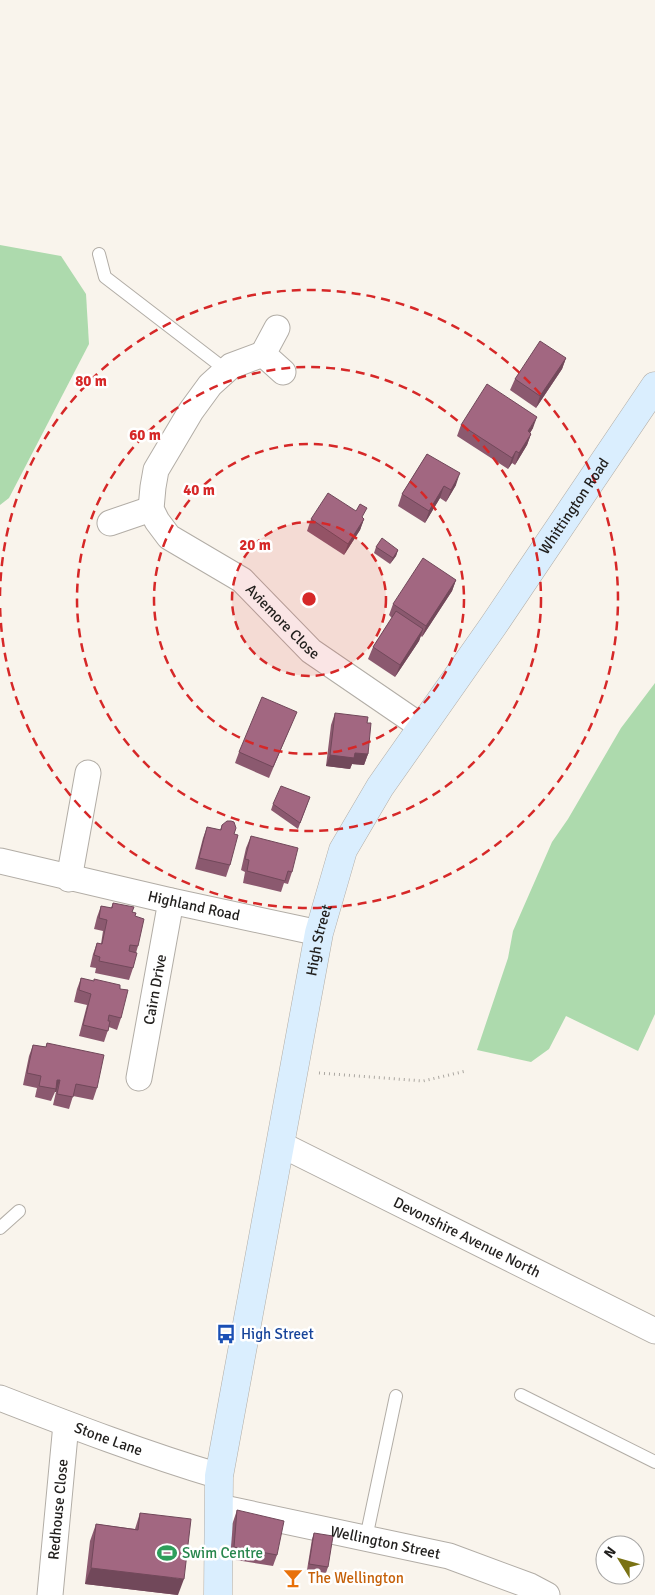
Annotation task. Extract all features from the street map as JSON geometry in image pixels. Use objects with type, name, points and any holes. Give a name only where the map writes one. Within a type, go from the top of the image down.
[{"type":"street","points":[[110,523],[151,509],[156,470],[191,411],[210,385],[231,366],[263,354],[277,328]]},
{"type":"street","points":[[263,354],[283,372]]},
{"type":"street","name":"Whittington Road","points":[[493,626],[655,386]]},
{"type":"street","name":"Aviemore Close","points":[[151,509],[157,521],[170,537],[242,580],[311,651],[422,727]]},
{"type":"street","name":"High Street","points":[[218,1595],[219,1476],[319,932],[343,850],[380,787],[493,626]]},
{"type":"street","points":[[69,879],[88,773]]},
{"type":"street","name":"Highland Road","points":[[0,862],[171,902],[319,932]]},
{"type":"street","name":"Cairn Drive","points":[[139,1078],[171,902]]},
{"type":"street","name":"Devonshire Avenue North","points":[[280,1144],[655,1331]]},
{"type":"street","name":"Stone Lane","points":[[0,1398],[164,1459],[219,1476]]},
{"type":"street","name":"Redhouse Close","points":[[50,1595],[66,1424]]},
{"type":"street","name":"Wellington Street","points":[[219,1507],[449,1556],[530,1586],[547,1595]]},
{"type":"lane","points":[[99,254],[106,277],[226,370]]},
{"type":"lane","points":[[0,1228],[19,1211]]},
{"type":"lane","points":[[521,1395],[655,1462]]},
{"type":"lane","points":[[366,1538],[396,1396]]},
{"type":"path","points":[[294,1070],[333,1075],[423,1081],[466,1071]]},
{"type":"green space","points":[[0,245],[61,256],[86,294],[89,344],[9,498],[0,505]]},
{"type":"green space","points":[[655,683],[655,1014],[638,1051],[566,1016],[549,1049],[531,1062],[477,1050],[508,958],[513,931],[552,842],[568,819],[621,728]]},
{"type":"building","points":[[540,341],[566,358],[540,396],[515,379]]},
{"type":"building","points":[[487,384],[537,417],[528,431],[531,434],[519,453],[516,451],[512,458],[461,425]]},
{"type":"building","points":[[427,454],[460,473],[451,490],[444,486],[429,511],[402,494]]},
{"type":"building","points":[[328,493],[356,511],[360,504],[367,508],[362,517],[364,519],[348,544],[311,519]]},
{"type":"building","points":[[382,538],[398,550],[393,558],[376,547]]},
{"type":"building","points":[[423,558],[456,580],[426,626],[393,604]]},
{"type":"building","points":[[396,611],[423,629],[400,665],[373,647]]},
{"type":"building","points":[[262,697],[297,712],[273,767],[239,752]]},
{"type":"building","points":[[335,713],[368,717],[367,723],[371,723],[368,754],[355,753],[354,758],[330,755]]},
{"type":"building","points":[[281,786],[310,797],[300,823],[273,804]]},
{"type":"building","points":[[227,821],[234,822],[236,828],[234,834],[238,835],[230,865],[199,858],[207,827],[221,830],[222,825]]},
{"type":"building","points":[[251,836],[298,848],[292,872],[288,871],[285,881],[247,871],[249,860],[245,859]]},
{"type":"building","points":[[113,903],[134,907],[132,912],[136,913],[135,916],[144,919],[138,946],[130,945],[129,951],[137,953],[133,968],[99,961],[100,957],[94,955],[97,943],[102,944],[107,920],[99,918],[101,906],[112,908]]},
{"type":"building","points":[[81,978],[120,985],[120,989],[128,990],[121,1018],[109,1015],[108,1031],[83,1025],[91,994],[79,990]]},
{"type":"building","points":[[47,1043],[104,1055],[97,1088],[76,1084],[73,1097],[57,1094],[60,1080],[57,1080],[56,1089],[39,1086],[41,1076],[27,1073],[33,1045],[46,1047]]},
{"type":"building","points":[[237,1510],[284,1521],[277,1555],[234,1547]]},
{"type":"building","points":[[140,1513],[191,1519],[184,1579],[91,1568],[96,1524],[138,1530]]},
{"type":"building","points":[[314,1533],[333,1536],[328,1567],[309,1564]]},
{"type":"place","name":"High Street","points":[[226,1334]]},
{"type":"place","name":"Swim Centre","points":[[167,1553]]},
{"type":"place","name":"The Wellington","points":[[293,1578]]}]
